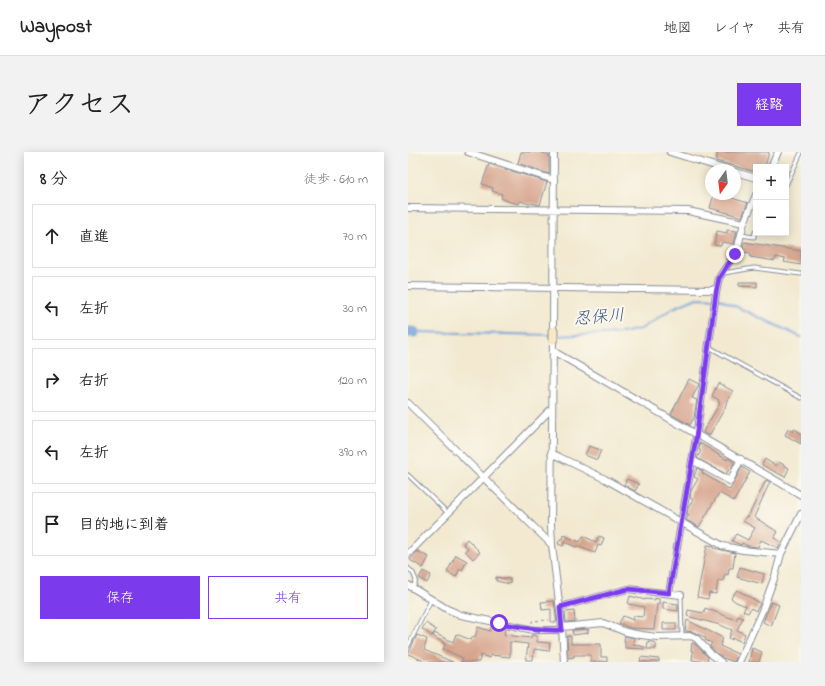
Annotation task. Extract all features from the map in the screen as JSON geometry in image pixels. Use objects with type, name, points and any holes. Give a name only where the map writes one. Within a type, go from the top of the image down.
[{"type":"street","points":[[468,152],[554,180]]},
{"type":"street","points":[[554,152],[551,525],[562,628],[564,662]]},
{"type":"street","points":[[670,152],[709,164]]},
{"type":"street","points":[[772,164],[778,152]]},
{"type":"street","points":[[741,174],[753,177]]},
{"type":"street","points":[[669,593],[697,433],[716,291],[721,273],[737,250],[744,223],[754,200]]},
{"type":"street","points":[[408,208],[688,211],[744,223]]},
{"type":"street","points":[[408,286],[716,291]]},
{"type":"street","points":[[553,351],[801,494]]},
{"type":"street","points":[[408,403],[552,545]]},
{"type":"street","points":[[409,550],[448,514],[552,408]]},
{"type":"street","points":[[552,453],[605,479],[723,546],[781,554]]},
{"type":"street","points":[[692,460],[730,481],[741,459]]},
{"type":"street","points":[[740,662],[762,611],[775,576],[781,554],[801,514]]},
{"type":"street","points":[[410,587],[431,600],[461,615],[531,629],[550,631],[603,623],[626,632],[641,635],[656,637],[692,636],[698,639],[721,662]]},
{"type":"street","points":[[560,607],[628,589],[681,595]]},
{"type":"lane","points":[[789,179],[801,153]]},
{"type":"lane","points":[[742,235],[754,236]]},
{"type":"lane","points":[[721,273],[754,268],[801,274]]},
{"type":"lane","points":[[709,347],[801,398]]},
{"type":"lane","points":[[408,475],[448,514]]},
{"type":"lane","points":[[408,568],[413,573],[416,580],[410,587]]},
{"type":"lane","points":[[681,595],[682,636]]},
{"type":"lane","points":[[408,646],[431,600]]},
{"type":"path","points":[[531,629],[532,620],[549,620]]},
{"type":"building","points":[[521,152],[539,152],[549,155],[549,174],[518,163]]},
{"type":"building","points":[[718,152],[769,152],[766,164],[753,164],[753,171],[741,168],[741,164],[727,164],[716,161]]},
{"type":"building","points":[[489,164],[547,182],[540,205],[520,201],[519,204],[510,202],[501,198],[502,194],[492,191],[493,188],[482,184]]},
{"type":"building","points":[[712,200],[738,200],[748,203],[742,217],[710,208]]},
{"type":"building","points":[[727,230],[737,231],[734,244],[722,242],[721,246],[714,245],[717,231],[727,233]]},
{"type":"building","points":[[744,242],[801,251],[801,265],[784,262],[785,259],[776,257],[775,261],[750,257],[751,253],[743,252]]},
{"type":"building","points":[[739,282],[757,282],[757,287],[739,286]]},
{"type":"building","points":[[689,379],[699,384],[692,398],[697,400],[694,417],[690,425],[671,414]]},
{"type":"building","points":[[718,383],[733,391],[709,436],[703,432],[720,403],[718,402],[719,400],[712,396]]},
{"type":"building","points":[[788,429],[793,432],[794,429],[801,433],[801,444],[785,435]]},
{"type":"building","points":[[700,443],[727,460],[728,458],[734,462],[731,469],[730,468],[726,474],[697,458],[701,451],[699,450]]},
{"type":"building","points":[[589,446],[601,450],[597,460],[585,455]]},
{"type":"building","points":[[765,459],[776,466],[779,462],[789,468],[785,477],[762,465]]},
{"type":"building","points":[[742,467],[750,472],[734,501],[719,493],[699,527],[686,520],[689,515],[687,514],[688,508],[693,500],[690,498],[691,491],[698,479],[694,477],[697,468],[703,471],[702,473],[730,490]]},
{"type":"building","points":[[627,479],[639,484],[635,491],[624,485]]},
{"type":"building","points":[[766,480],[770,482],[754,517],[778,532],[774,538],[781,542],[778,548],[761,540],[758,547],[748,546],[742,543],[741,545],[732,541],[736,534],[748,540],[755,528],[743,521],[746,516],[748,517]]},
{"type":"building","points":[[563,535],[580,542],[583,536],[596,542],[599,536],[604,538],[601,546],[598,545],[595,553],[564,542],[563,546],[558,544]]},
{"type":"building","points":[[467,539],[480,552],[473,559],[465,551],[468,548],[463,544]]},
{"type":"building","points":[[707,545],[735,553],[733,568],[729,568],[728,575],[725,574],[723,581],[718,580],[716,594],[709,593],[708,599],[697,597]]},
{"type":"building","points":[[417,551],[429,557],[423,568],[410,560]]},
{"type":"building","points":[[456,555],[467,561],[462,570],[460,568],[456,577],[447,572]]},
{"type":"building","points":[[740,567],[764,574],[762,584],[737,577]]},
{"type":"building","points":[[423,571],[431,575],[427,583],[419,578]]},
{"type":"building","points":[[496,577],[510,579],[510,584],[496,581]]},
{"type":"building","points":[[737,590],[760,603],[756,611],[751,608],[748,613],[743,611],[746,606],[731,598]]},
{"type":"building","points":[[630,596],[645,600],[655,600],[655,598],[659,599],[654,629],[630,628],[619,623],[623,616],[633,620],[633,616],[643,617],[644,607],[628,604]]},
{"type":"building","points":[[554,601],[557,622],[551,622],[551,609],[542,610],[541,602]]},
{"type":"building","points":[[663,602],[678,604],[678,611],[663,609]]},
{"type":"building","points":[[771,602],[779,605],[771,626],[763,622]]},
{"type":"building","points":[[705,608],[736,620],[738,616],[743,618],[737,630],[745,634],[742,642],[729,638],[732,630],[720,625],[687,616],[688,610],[704,613]]},
{"type":"building","points":[[574,611],[575,621],[566,622],[565,612]]},
{"type":"building","points":[[687,620],[723,638],[720,646],[738,654],[734,662],[723,658],[714,651],[710,646],[712,643],[705,640],[706,638],[694,632],[685,631]]},
{"type":"building","points":[[426,623],[436,630],[432,636],[422,629]]},
{"type":"building","points":[[663,623],[676,623],[676,630],[663,630]]},
{"type":"building","points":[[491,626],[505,629],[504,635],[531,638],[531,635],[537,636],[537,642],[550,643],[549,651],[534,649],[533,660],[526,660],[528,644],[510,642],[510,657],[490,655],[490,658],[481,655],[479,662],[461,662],[463,658],[443,649],[445,644],[433,636],[434,633],[453,642],[456,634],[471,640],[473,636],[475,637],[478,627],[490,631]]},
{"type":"building","points":[[588,629],[588,633],[573,635],[572,630]]},
{"type":"building","points":[[417,635],[427,639],[424,650],[453,662],[421,662],[422,660],[408,654]]},
{"type":"building","points":[[567,636],[571,636],[571,644],[601,644],[601,657],[607,657],[607,662],[591,662],[591,655],[574,655],[574,657],[568,658]]},
{"type":"building","points":[[625,636],[634,638],[633,644],[645,647],[645,649],[625,648]]},
{"type":"building","points":[[648,641],[656,643],[656,649],[647,649]]},
{"type":"building","points":[[692,643],[695,644],[708,657],[707,662],[692,660]]},
{"type":"building","points":[[752,648],[762,652],[759,662],[749,662]]},
{"type":"building","points":[[641,657],[659,659],[659,662],[640,662]]},
{"type":"waterway","name":"忍保川","points":[[555,336],[621,333],[641,329],[673,308],[697,298],[720,299],[801,337]]},
{"type":"waterway","name":"忍保川","points":[[408,332],[414,332]]},
{"type":"waterway","name":"忍保川","points":[[414,332],[551,335]]},
{"type":"route","points":[[499,623],[534,630],[562,630],[560,607],[580,603],[628,589],[669,593],[696,438],[716,293],[721,273],[735,254]]}]
